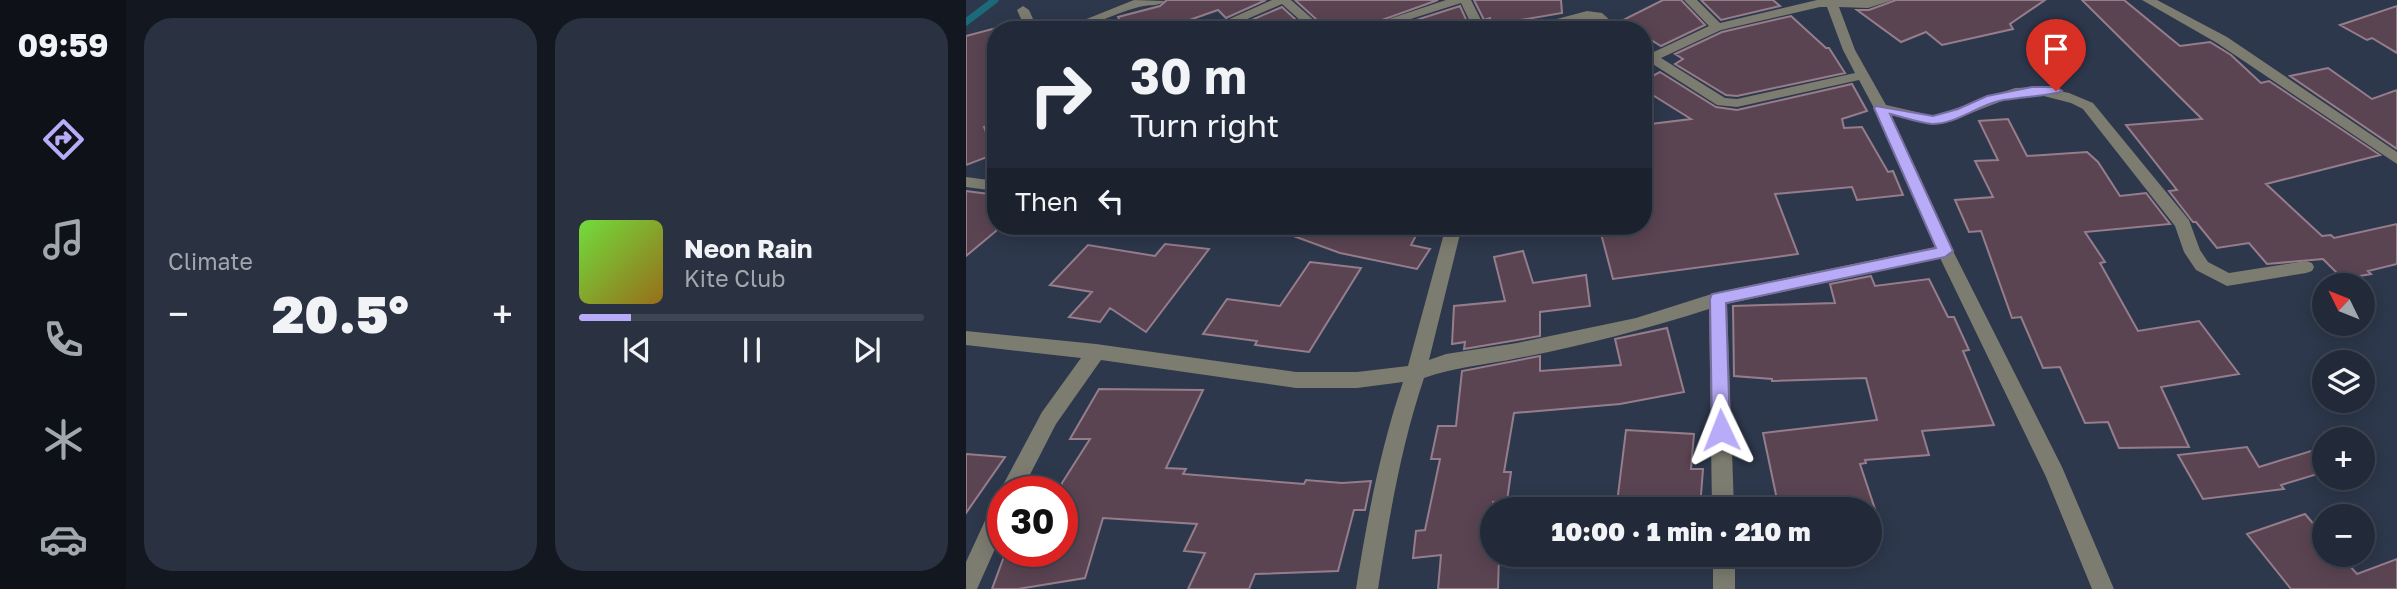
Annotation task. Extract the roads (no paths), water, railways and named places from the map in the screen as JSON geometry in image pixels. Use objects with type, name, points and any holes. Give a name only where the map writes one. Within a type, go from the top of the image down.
[{"type":"street","points":[[1233,21],[1283,0],[1308,21]]},
{"type":"street","points":[[1391,21],[1459,0]]},
{"type":"street","points":[[1465,0],[1476,21]]},
{"type":"street","points":[[1690,0],[1717,27]]},
{"type":"street","points":[[1652,55],[1717,27],[1820,3],[1868,4],[1887,0]]},
{"type":"street","points":[[2148,0],[2222,40],[2397,159]]},
{"type":"street","points":[[1089,21],[1138,3],[1159,1]]},
{"type":"street","points":[[1832,5],[1849,50],[1881,108],[1945,251],[2055,474],[2104,589]]},
{"type":"street","points":[[1023,10],[1028,21]]},
{"type":"street","points":[[1561,21],[1587,15],[1598,16],[1604,21]]},
{"type":"street","points":[[1652,58],[1722,102],[1737,103],[1863,75]]},
{"type":"street","points":[[1881,108],[1933,120],[1963,112],[1992,98],[2032,91],[2056,91],[2070,96],[2088,107],[2183,224],[2192,252],[2202,266],[2227,280],[2305,267]]},
{"type":"street","points":[[966,183],[987,185]]},
{"type":"street","points":[[1367,589],[1376,533],[1403,411],[1416,373],[1452,235]]},
{"type":"street","points":[[966,338],[1096,352],[1296,380],[1357,380],[1416,373],[1446,362],[1517,351],[1636,325],[1718,299],[1945,251]]},
{"type":"street","points":[[1718,299],[1724,497]]},
{"type":"street","points":[[1018,476],[1049,418],[1096,352]]},
{"type":"street","points":[[966,587],[987,541]]},
{"type":"street","points":[[1724,567],[1724,589]]},
{"type":"waterway","points":[[966,22],[995,0]]}]
